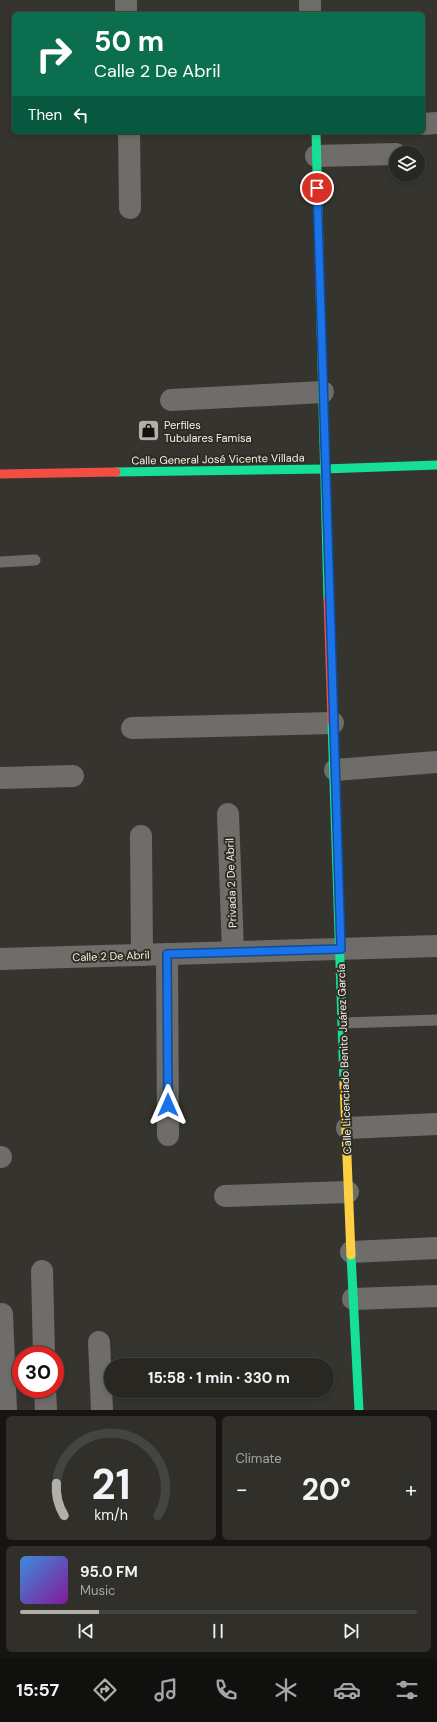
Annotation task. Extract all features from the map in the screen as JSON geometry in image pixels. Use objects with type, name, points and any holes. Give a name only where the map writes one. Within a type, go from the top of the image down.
[{"type":"street","points":[[126,0],[126,12]]},
{"type":"street","points":[[310,0],[310,12]]},
{"type":"street","points":[[425,124],[437,124]]},
{"type":"street","points":[[129,134],[130,208]]},
{"type":"street","name":"Calle Licenciado Benito Juárez García","points":[[316,134],[324,469],[348,1192],[359,1410]]},
{"type":"street","points":[[316,156],[389,154]]},
{"type":"street","points":[[172,400],[323,392]]},
{"type":"street","name":"Calle General José Vicente Villada","points":[[0,474],[324,469],[437,464]]},
{"type":"street","points":[[132,728],[333,723]]},
{"type":"street","points":[[334,770],[437,762]]},
{"type":"street","points":[[0,778],[73,776]]},
{"type":"street","name":"Privada 2 De Abril","points":[[228,814],[233,952]]},
{"type":"street","points":[[142,836],[142,955]]},
{"type":"street","name":"Calle 2 De Abril","points":[[0,959],[437,946]]},
{"type":"street","points":[[167,954],[168,1135]]},
{"type":"street","points":[[347,1128],[437,1124]]},
{"type":"street","points":[[225,1196],[348,1192]]},
{"type":"street","points":[[352,1252],[437,1248]]},
{"type":"street","points":[[42,1271],[44,1346]]},
{"type":"street","points":[[353,1299],[437,1296]]},
{"type":"street","points":[[2,1314],[6,1410]]},
{"type":"street","points":[[99,1342],[102,1410]]},
{"type":"street","points":[[45,1398],[46,1410]]},
{"type":"lane","points":[[0,562],[35,560]]},
{"type":"lane","points":[[343,1022],[437,1020]]},
{"type":"traffic: fast","points":[[316,134],[328,599]]},
{"type":"traffic: fast","points":[[116,472],[324,469],[437,465]]},
{"type":"traffic: fast","points":[[332,722],[344,1084]]},
{"type":"traffic: fast","points":[[351,1255],[359,1410]]},
{"type":"traffic: slow","points":[[344,1084],[351,1255]]},
{"type":"traffic: jam","points":[[0,474],[116,472]]},
{"type":"traffic: jam","points":[[328,599],[332,722]]},
{"type":"place","name":"Perfiles Tubulares Famisa","points":[[148,431]]},
{"type":"route","points":[[168,1105],[167,954],[341,949],[324,469],[317,188]]}]
